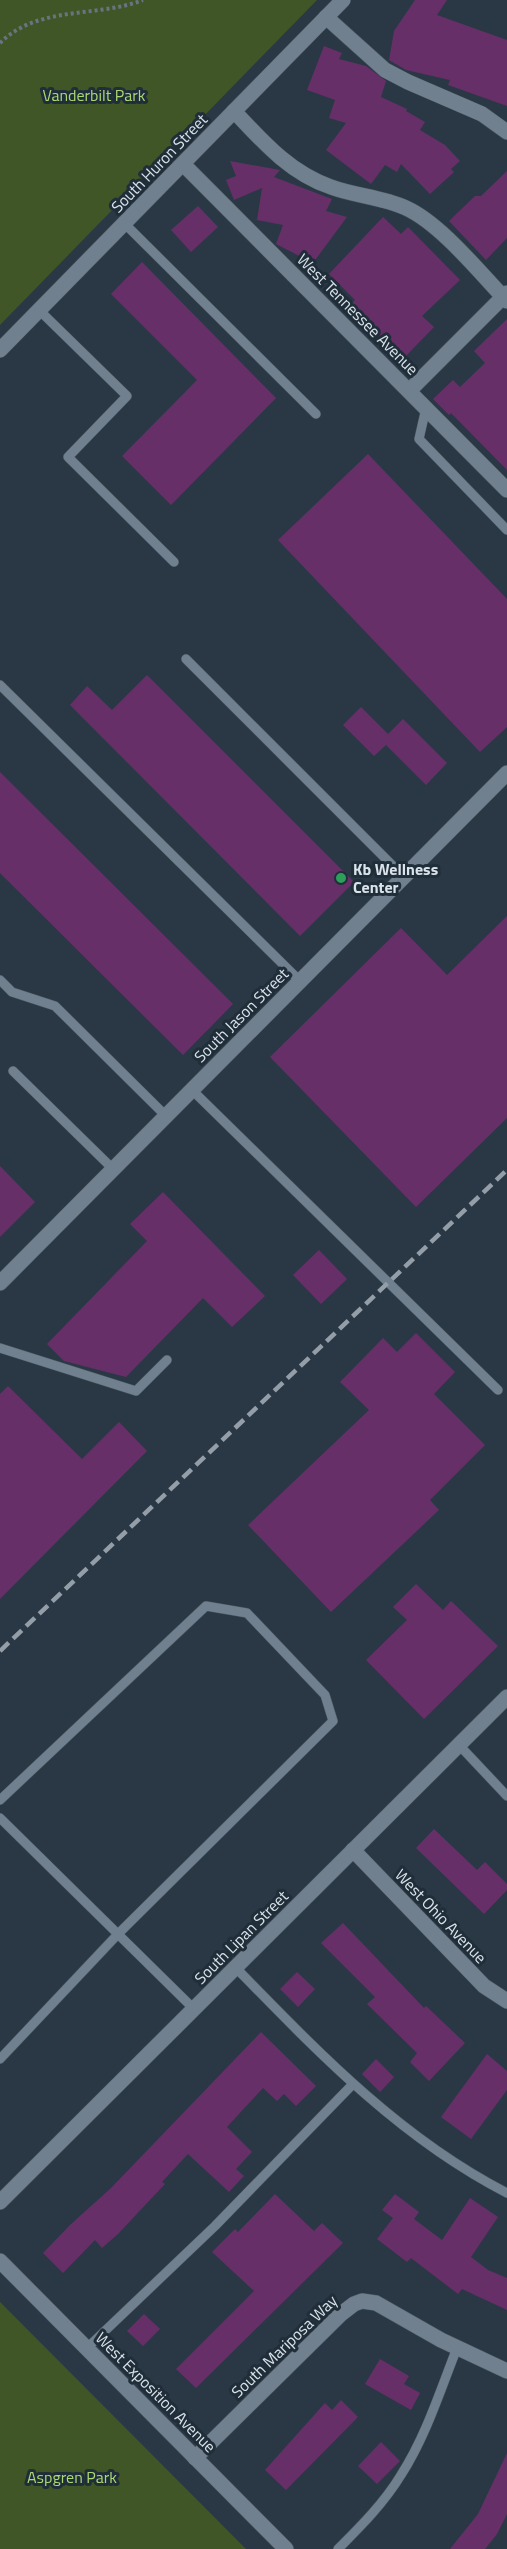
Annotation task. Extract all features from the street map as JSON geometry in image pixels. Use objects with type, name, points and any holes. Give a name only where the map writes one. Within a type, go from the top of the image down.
[{"type":"street","name":"South Huron Street","points":[[0,350],[343,0]]},
{"type":"street","points":[[326,17],[385,70],[482,114],[507,132]]},
{"type":"street","points":[[234,111],[285,163],[307,178],[333,188],[406,207],[431,223],[506,297],[409,391]]},
{"type":"street","name":"West Tennessee Avenue","points":[[183,164],[507,490]]},
{"type":"street","name":"South Jason Street","points":[[0,1283],[507,773]]},
{"type":"street","name":"South Lipan Street","points":[[0,2202],[507,1697]]},
{"type":"street","name":"West Ohio Avenue","points":[[353,1850],[484,1986],[507,2001]]},
{"type":"street","name":"West Exposition Avenue","points":[[0,2261],[286,2549]]},
{"type":"street","name":"South Mariposa Way","points":[[195,2458],[354,2304],[362,2301],[376,2303],[457,2348],[507,2371]]},
{"type":"lane","points":[[124,223],[316,414]]},
{"type":"lane","points":[[39,310],[127,396],[68,457],[174,562]]},
{"type":"lane","points":[[426,408],[419,440],[507,530]]},
{"type":"lane","points":[[186,659],[404,877]]},
{"type":"lane","points":[[0,685],[300,981]]},
{"type":"lane","points":[[0,980],[12,992],[55,1006],[166,1116]]},
{"type":"lane","points":[[13,1071],[113,1169]]},
{"type":"lane","points":[[192,1090],[498,1390]]},
{"type":"lane","points":[[0,1348],[136,1391],[167,1360]]},
{"type":"lane","points":[[0,1800],[206,1606],[247,1613],[325,1695],[333,1721],[119,1933],[0,2059]]},
{"type":"lane","points":[[459,1745],[507,1796]]},
{"type":"lane","points":[[0,1818],[194,2009]]},
{"type":"lane","points":[[236,1968],[330,2065],[353,2085],[428,2145],[507,2193]]},
{"type":"lane","points":[[87,2348],[215,2226],[353,2085]]},
{"type":"lane","points":[[338,2549],[382,2503],[401,2476],[423,2436],[457,2348]]},
{"type":"path","points":[[0,43],[20,27],[44,18],[110,10],[143,0]]},
{"type":"green space","name":"Vanderbilt Park","points":[[0,0],[317,0],[0,325]]},
{"type":"green space","name":"Aspgren Park","points":[[0,2302],[246,2549],[0,2549]]},
{"type":"building","points":[[415,0],[447,0],[437,15],[507,40],[507,106],[448,85],[450,80],[406,70],[389,60],[394,31]]},
{"type":"building","points":[[324,46],[342,53],[339,59],[366,66],[386,81],[381,97],[407,109],[406,111],[425,122],[420,130],[445,145],[460,161],[451,169],[454,172],[430,194],[401,164],[397,172],[385,165],[371,184],[326,150],[346,123],[329,118],[335,100],[307,90]]},
{"type":"building","points":[[230,161],[280,170],[274,177],[332,199],[326,211],[347,217],[313,263],[276,244],[283,225],[257,220],[262,188],[234,200],[226,180],[236,176]]},
{"type":"building","points":[[507,171],[507,238],[486,260],[449,221],[475,196],[481,196]]},
{"type":"building","points":[[198,206],[218,227],[191,252],[171,230]]},
{"type":"building","points":[[383,217],[401,234],[408,227],[460,280],[422,316],[434,327],[402,360],[348,307],[355,300],[329,274]]},
{"type":"building","points":[[142,262],[276,398],[171,505],[122,456],[197,380],[111,294]]},
{"type":"building","points":[[507,319],[507,470],[451,413],[449,415],[433,399],[453,380],[460,387],[485,363],[474,351]]},
{"type":"building","points":[[368,454],[507,599],[507,727],[480,752],[278,540]]},
{"type":"building","points":[[147,675],[354,882],[300,936],[70,705],[87,686],[112,710]]},
{"type":"building","points":[[361,707],[388,734],[403,719],[447,763],[426,785],[386,745],[374,756],[343,725]]},
{"type":"building","points":[[0,772],[233,1004],[183,1055],[0,873]]},
{"type":"building","points":[[507,916],[507,1118],[416,1207],[270,1057],[401,928],[447,975]]},
{"type":"building","points":[[0,1166],[35,1202],[0,1237]]},
{"type":"building","points":[[163,1192],[265,1296],[232,1327],[203,1298],[126,1377],[64,1361],[47,1344],[147,1241],[130,1224]]},
{"type":"building","points":[[319,1250],[347,1279],[321,1304],[293,1275]]},
{"type":"building","points":[[416,1333],[455,1372],[434,1394],[485,1445],[430,1500],[439,1510],[331,1612],[248,1525],[369,1410],[340,1382],[383,1338],[397,1352]]},
{"type":"building","points":[[8,1386],[82,1459],[119,1422],[147,1451],[0,1599],[0,1394]]},
{"type":"building","points":[[416,1584],[443,1610],[451,1601],[498,1646],[424,1719],[366,1660],[407,1620],[393,1607]]},
{"type":"building","points":[[434,1829],[477,1870],[485,1862],[507,1884],[507,1890],[484,1914],[416,1848]]},
{"type":"building","points":[[343,1923],[424,2008],[426,2006],[465,2043],[429,2081],[410,2062],[417,2053],[367,2004],[375,1997],[321,1943]]},
{"type":"building","points":[[297,1972],[315,1989],[298,2007],[280,1989]]},
{"type":"building","points":[[261,2032],[316,2086],[296,2106],[284,2094],[277,2101],[263,2088],[227,2127],[252,2152],[236,2169],[244,2176],[229,2192],[188,2154],[162,2182],[165,2184],[118,2234],[102,2248],[95,2240],[63,2273],[43,2253],[111,2188]]},
{"type":"building","points":[[487,2054],[507,2071],[507,2090],[471,2139],[441,2117]]},
{"type":"building","points":[[376,2059],[394,2077],[380,2092],[362,2074]]},
{"type":"building","points":[[275,2194],[314,2231],[322,2223],[343,2243],[196,2388],[176,2369],[254,2291],[212,2252],[235,2229],[238,2232]]},
{"type":"building","points":[[395,2194],[419,2212],[414,2219],[442,2240],[470,2198],[498,2217],[471,2257],[488,2270],[507,2278],[507,2310],[462,2289],[458,2294],[411,2258],[407,2262],[377,2239],[393,2218],[382,2210]]},
{"type":"building","points":[[144,2314],[160,2329],[143,2346],[127,2331]]},
{"type":"building","points":[[380,2359],[409,2376],[404,2384],[420,2393],[411,2410],[365,2384]]},
{"type":"building","points":[[341,2400],[358,2417],[286,2490],[265,2470],[325,2403],[332,2410]]},
{"type":"building","points":[[381,2442],[400,2461],[377,2484],[358,2466]]},
{"type":"building","points":[[507,2453],[507,2514],[497,2534],[485,2549],[450,2549],[478,2514]]},
{"type":"railway","points":[[0,1651],[507,1170]]},
{"type":"place","name":"Kb Wellness Center","points":[[341,878]]}]
